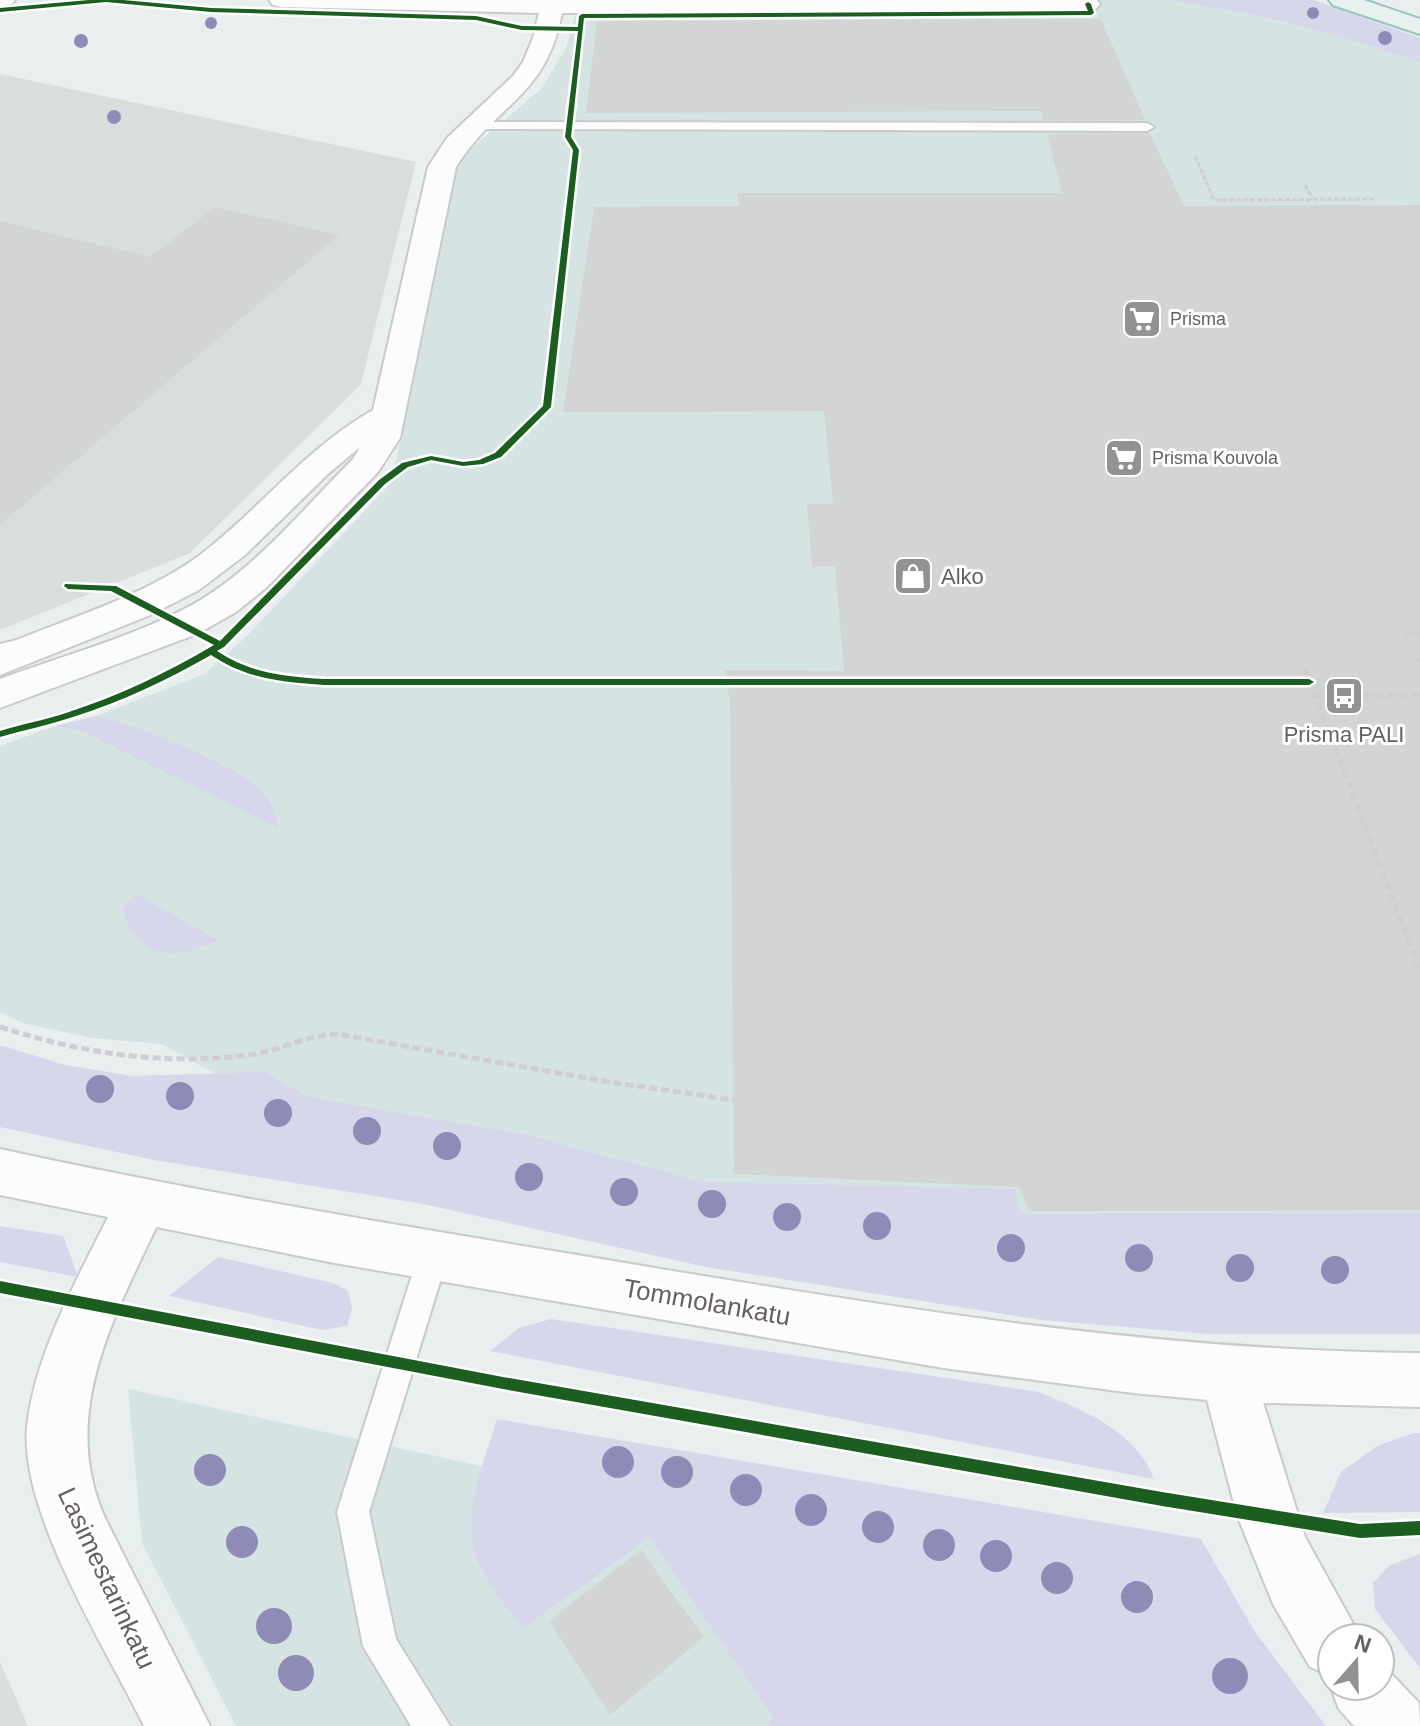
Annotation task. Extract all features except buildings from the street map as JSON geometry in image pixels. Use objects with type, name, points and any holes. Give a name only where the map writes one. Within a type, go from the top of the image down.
[{"type":"highway","points":[[1341,0],[1420,27]]},
{"type":"street","points":[[281,0],[552,6],[1088,4]]},
{"type":"street","points":[[0,694],[183,625],[223,603],[254,579],[366,465],[383,438],[442,167],[451,149],[521,85],[538,62],[549,29],[552,6]]},
{"type":"street","points":[[7,657],[143,604],[180,586],[235,546],[351,436],[386,416]]},
{"type":"street","name":"Tommolankatu","points":[[0,1172],[142,1202],[433,1256],[791,1317],[1060,1357],[1228,1373],[1361,1381],[1420,1380]]},
{"type":"street","name":"Lasimestarinkatu","points":[[142,1202],[95,1305],[67,1379],[56,1428],[58,1474],[81,1535],[178,1726]]},
{"type":"street","points":[[1228,1373],[1265,1516],[1308,1613],[1316,1624]]},
{"type":"street","points":[[1376,1702],[1396,1726]]},
{"type":"lane","points":[[476,126],[1147,127]]},
{"type":"lane","points":[[432,1726],[380,1646],[353,1512],[433,1256]]},
{"type":"path","points":[[1195,156],[1214,200],[1374,199]]},
{"type":"path","points":[[1207,185],[1217,185]]},
{"type":"path","points":[[1305,185],[1313,199]]},
{"type":"path","points":[[1406,634],[1420,634]]},
{"type":"path","points":[[1305,669],[1420,971]]},
{"type":"path","points":[[1294,682],[1309,682]]},
{"type":"path","points":[[1315,696],[1420,695]]},
{"type":"path","points":[[0,1027],[69,1049],[155,1061],[250,1055],[322,1034],[337,1034],[587,1078],[734,1100]]},
{"type":"shaded area","points":[[579,0],[1167,0],[1211,6],[1354,39],[1420,62],[1420,1221],[841,1223],[288,1114],[161,1044],[92,1038],[22,1023],[0,1012],[0,746],[55,726],[99,715],[204,674],[247,636],[390,484],[409,406],[457,161],[542,88],[566,48]]},
{"type":"shaded area","points":[[1167,0],[1314,0],[1420,38],[1420,62],[1295,25]]},
{"type":"shaded area","points":[[0,74],[416,162],[361,384],[190,553],[0,630]]},
{"type":"shaded area","points":[[99,716],[180,745],[242,776],[268,799],[278,828],[84,732],[55,726]]},
{"type":"shaded area","points":[[136,894],[218,940],[173,953],[148,947],[129,926],[123,909]]},
{"type":"shaded area","points":[[0,1045],[65,1065],[133,1076],[265,1072],[308,1097],[526,1135],[703,1182],[1014,1189],[1021,1214],[1420,1213],[1420,1334],[1209,1334],[1042,1320],[706,1267],[423,1204],[154,1160],[0,1127]]},
{"type":"shaded area","points":[[0,1226],[63,1236],[78,1277],[0,1262]]},
{"type":"shaded area","points":[[218,1257],[333,1283],[348,1291],[352,1308],[347,1326],[322,1330],[169,1296]]},
{"type":"shaded area","points":[[551,1319],[1039,1392],[1073,1406],[1121,1435],[1146,1462],[1154,1479],[490,1351],[519,1328]]},
{"type":"shaded area","points":[[128,1389],[637,1500],[1224,1726],[236,1726],[142,1543]]},
{"type":"shaded area","points":[[497,1419],[1201,1539],[1255,1632],[1326,1726],[769,1726],[773,1718],[650,1537],[522,1629],[494,1590],[474,1549],[472,1511],[475,1492]]},
{"type":"shaded area","points":[[1420,1433],[1420,1512],[1323,1513],[1341,1472],[1379,1445]]},
{"type":"shaded area","points":[[1420,1554],[1420,1668],[1396,1637],[1396,1622],[1385,1622],[1375,1609],[1373,1583],[1390,1565]]},
{"type":"shaded area","points":[[0,1662],[28,1726],[0,1726]]},
{"type":"cycle path","points":[[0,10],[106,0],[211,10],[476,18],[522,28],[578,29]]},
{"type":"cycle path","points":[[0,734],[64,717],[111,700],[167,675],[221,645],[382,482],[405,465],[431,458],[463,464],[498,455],[547,407],[576,150],[568,137],[582,16],[1091,13],[1088,4]]},
{"type":"cycle path","points":[[68,586],[113,588],[221,645]]},
{"type":"cycle path","points":[[211,651],[238,667],[265,676],[324,682],[1309,682]]},
{"type":"cycle path","points":[[0,1287],[503,1383],[1162,1499],[1360,1531],[1420,1528]]},
{"type":"place","name":"Prisma","points":[[1142,319]]},
{"type":"place","name":"Prisma Kouvola","points":[[1124,458]]},
{"type":"place","name":"Alko","points":[[913,576]]},
{"type":"place","name":"Prisma PALI","points":[[1344,696]]}]
